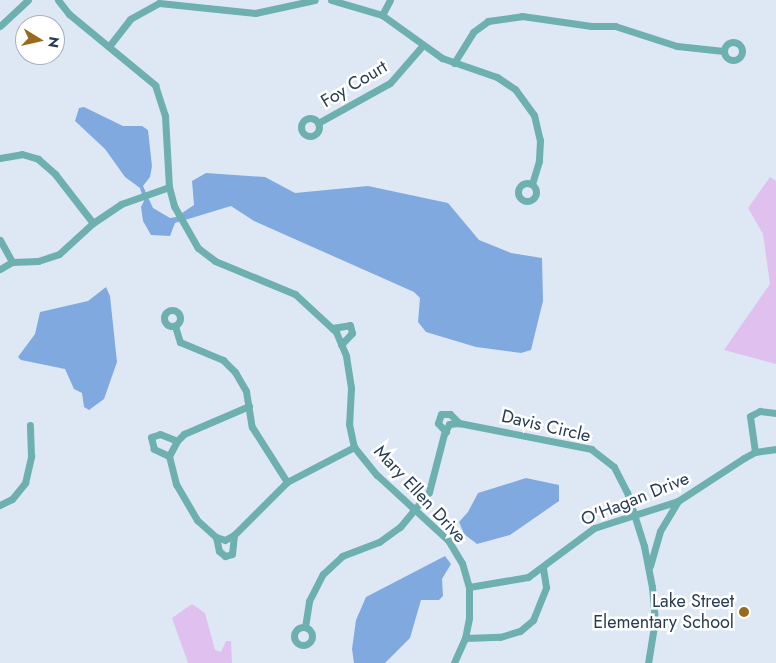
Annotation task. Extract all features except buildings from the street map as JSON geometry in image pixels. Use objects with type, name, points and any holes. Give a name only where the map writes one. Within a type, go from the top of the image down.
[{"type":"street","points":[[0,26],[28,0]]},
{"type":"street","name":"Mary Ellen Drive","points":[[58,0],[69,14],[110,45],[147,77],[161,99],[165,116],[168,187],[174,206],[198,248],[215,261],[295,294],[332,328],[341,344],[351,388],[349,424],[354,448],[377,475],[417,508],[448,540],[462,563],[469,587],[465,638],[454,663]]},
{"type":"street","points":[[110,45],[130,19],[159,3],[255,13],[315,0]]},
{"type":"street","points":[[331,0],[382,14],[422,45],[454,63],[497,77],[524,98],[534,115],[540,140],[539,161],[532,184]]},
{"type":"street","points":[[382,14],[390,0]]},
{"type":"street","points":[[454,63],[473,32],[488,21],[522,16],[591,26],[615,26],[678,46],[724,51]]},
{"type":"street","name":"Foy Court","points":[[318,122],[390,83],[422,45]]},
{"type":"street","points":[[0,158],[22,154],[38,159],[51,170],[93,223]]},
{"type":"street","points":[[0,269],[12,262],[38,261],[59,254],[93,223],[134,198],[168,187]]},
{"type":"street","points":[[0,240],[12,262]]},
{"type":"street","points":[[332,328],[350,325],[352,333],[341,344]]},
{"type":"street","points":[[175,326],[180,342],[224,360],[235,372],[246,391],[252,427],[287,482]]},
{"type":"street","points":[[249,406],[177,440],[169,456],[176,484],[196,520],[216,537],[225,540],[234,535],[287,482],[354,448]]},
{"type":"street","points":[[755,452],[750,416],[760,411],[776,414]]},
{"type":"street","points":[[305,627],[310,601],[323,574],[342,556],[379,542],[400,527],[417,508],[434,483],[446,432],[438,423],[441,414],[450,414],[459,423]]},
{"type":"street","name":"Davis Circle","points":[[446,432],[449,424],[459,423],[591,449],[614,468],[627,492],[649,569],[656,620],[648,663]]},
{"type":"street","points":[[0,505],[12,499],[25,483],[31,456],[30,426]]},
{"type":"street","points":[[169,456],[154,449],[151,437],[160,434],[177,440]]},
{"type":"street","name":"O'Hagan Drive","points":[[469,587],[510,582],[543,569],[561,550],[594,528],[633,514],[678,502],[755,452],[776,449]]},
{"type":"street","name":"Davis Circle","points":[[649,569],[660,531],[678,502]]},
{"type":"street","points":[[216,537],[219,551],[225,556],[232,554],[234,535]]},
{"type":"street","points":[[465,638],[500,637],[520,631],[533,620],[546,587],[543,569]]},
{"type":"shaded area","points":[[770,177],[776,181],[776,364],[724,350],[770,284],[763,234],[748,208]]},
{"type":"shaded area","points":[[192,604],[205,613],[215,650],[221,652],[226,641],[231,641],[232,663],[188,663],[172,618]]},
{"type":"water","points":[[84,107],[123,126],[142,126],[148,130],[152,166],[150,177],[143,186],[153,208],[170,218],[176,217],[194,205],[192,181],[206,173],[265,177],[295,193],[368,186],[448,203],[479,240],[511,253],[542,258],[543,301],[531,350],[521,353],[476,347],[426,332],[418,322],[420,298],[414,292],[254,221],[231,206],[175,223],[170,236],[151,235],[143,221],[141,207],[144,201],[140,188],[125,177],[105,149],[75,121],[79,108]]},
{"type":"water","points":[[106,287],[110,296],[117,362],[104,399],[89,410],[84,407],[82,393],[74,389],[65,369],[21,360],[18,357],[35,334],[40,312],[88,301]]},
{"type":"water","points":[[526,478],[559,485],[559,501],[510,535],[477,544],[464,534],[459,522],[468,512],[478,493]]},
{"type":"water","points":[[445,556],[451,564],[442,579],[443,596],[439,600],[421,600],[410,638],[385,663],[354,663],[352,649],[356,620],[366,597]]},
{"type":"place","name":"Lake Street Elementary School","points":[[744,612]]}]
